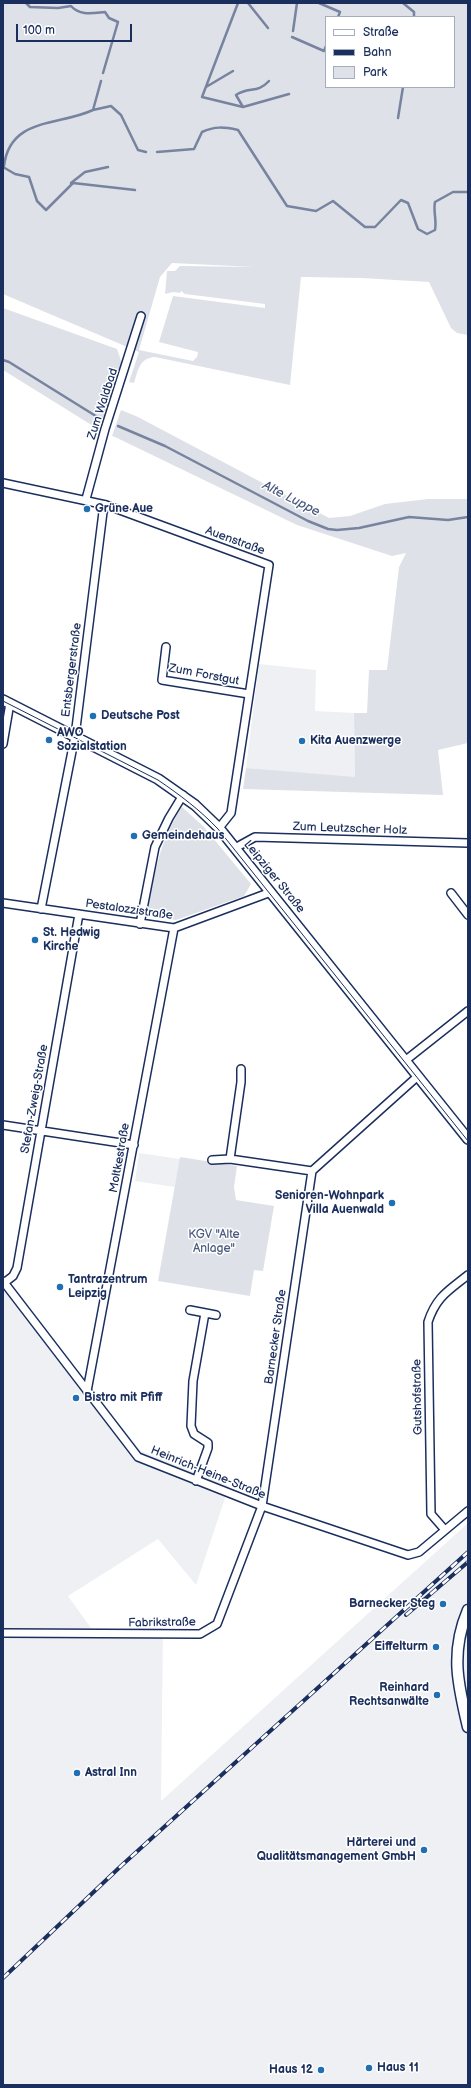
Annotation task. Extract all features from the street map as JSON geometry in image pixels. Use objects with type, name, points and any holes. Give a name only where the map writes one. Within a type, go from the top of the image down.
[{"type":"main road","points":[[468,1610],[460,1633],[456,1662],[457,1677],[468,1727]]},
{"type":"street","name":"Zum Waldbad","points":[[86,499],[105,429],[142,316]]},
{"type":"street","name":"Auenstraße","points":[[3,483],[86,499],[106,505],[269,565],[231,813],[219,828]]},
{"type":"street","name":"Entsbergerstraße","points":[[41,909],[75,736],[103,512],[106,505]]},
{"type":"street","name":"Zum Forstgut","points":[[166,647],[162,680],[249,694]]},
{"type":"street","name":"Leipziger Straße","points":[[7,701],[158,779],[183,795],[219,828],[468,1139]]},
{"type":"street","points":[[3,744],[7,701]]},
{"type":"street","points":[[140,924],[155,848],[169,818],[183,795]]},
{"type":"street","name":"Zum Leutzscher Holz","points":[[235,848],[255,837],[468,844]]},
{"type":"street","name":"Pestalozzistraße","points":[[3,903],[174,928],[271,892]]},
{"type":"street","points":[[451,893],[468,915]]},
{"type":"street","name":"Stefan-Zweig-Straße","points":[[4,1282],[13,1276],[17,1268],[79,914]]},
{"type":"street","name":"Moltkestraße","points":[[87,1391],[174,928]]},
{"type":"street","points":[[406,1060],[468,1011]]},
{"type":"street","points":[[230,1159],[241,1082],[241,1069]]},
{"type":"street","points":[[212,1160],[230,1159],[312,1171],[418,1076]]},
{"type":"street","points":[[3,1125],[134,1145]]},
{"type":"street","name":"Barnecker Straße","points":[[262,1506],[312,1171]]},
{"type":"street","name":"Gutshofstraße","points":[[445,1530],[431,1514],[428,1322],[432,1308],[442,1296],[468,1275]]},
{"type":"street","name":"Heinrich-Heine-Straße","points":[[4,1282],[138,1457],[262,1506],[408,1555],[419,1552],[468,1511]]},
{"type":"street","points":[[190,1310],[216,1315]]},
{"type":"street","points":[[196,1481],[208,1448],[208,1443],[194,1434],[191,1426],[193,1382],[204,1313]]},
{"type":"street","name":"Fabrikstraße","points":[[3,1632],[200,1634],[217,1624],[262,1506]]},
{"type":"shaded area","name":"Kita Auenzwerge","points":[[259,664],[316,670],[315,711],[354,713],[355,778],[246,768]]},
{"type":"shaded area","points":[[139,1153],[180,1159],[175,1187],[135,1181]]},
{"type":"shaded area","points":[[3,1280],[141,1451],[229,1486],[196,1585],[158,1539],[68,1596],[91,1628],[163,1628],[161,1801],[468,1523],[468,2085],[3,2085]]},
{"type":"green space","points":[[3,3],[468,3],[468,335],[457,333],[451,328],[429,282],[362,278],[301,277],[290,385],[155,357],[142,363],[134,383],[129,382],[139,352],[3,294]],"holes":[[[172,263],[255,267],[180,266],[175,271],[167,271],[165,294],[173,292],[180,293],[181,291],[185,294],[265,304],[265,308],[173,296],[159,342],[198,352],[197,357],[193,361],[139,350],[160,277]]]},
{"type":"green space","points":[[3,308],[117,349],[121,362],[120,374],[112,399],[98,429],[3,370]]},
{"type":"green space","points":[[121,410],[138,417],[329,518],[350,516],[385,504],[428,499],[468,499],[468,743],[438,750],[443,795],[243,789],[246,768],[355,777],[354,713],[367,713],[369,670],[387,670],[399,567],[406,553],[392,556],[297,525],[112,436]]},
{"type":"green space","points":[[182,807],[204,827],[251,884],[244,896],[176,920],[147,915],[158,859],[174,820]]},
{"type":"green space","name":"KGV \"Alte Anlage\"","points":[[180,1157],[237,1166],[234,1187],[236,1200],[274,1206],[263,1271],[254,1270],[250,1296],[158,1281]]},
{"type":"waterway","points":[[26,3],[30,7],[58,8],[71,6],[83,13],[105,12],[109,18],[118,22],[103,73]]},
{"type":"waterway","points":[[238,3],[202,97],[243,107],[289,94]]},
{"type":"waterway","points":[[248,3],[268,28]]},
{"type":"waterway","points":[[293,31],[297,3]]},
{"type":"waterway","points":[[319,3],[340,12],[338,16]]},
{"type":"waterway","points":[[403,3],[414,12],[414,16]]},
{"type":"waterway","points":[[292,37],[324,51],[325,48]]},
{"type":"waterway","points":[[206,87],[233,71]]},
{"type":"waterway","points":[[101,81],[93,110],[111,106],[121,115],[138,150],[146,152]]},
{"type":"waterway","points":[[243,107],[236,95],[241,92],[257,89],[269,81]]},
{"type":"waterway","points":[[398,118],[403,88]]},
{"type":"waterway","points":[[4,166],[8,150],[16,139],[26,131],[93,110]]},
{"type":"waterway","points":[[157,152],[194,149],[202,132],[211,129],[224,128],[238,130],[287,206],[316,211],[333,201],[365,227],[375,227],[401,200],[408,203],[418,229],[427,234],[435,230],[435,202],[453,192],[468,192]]},
{"type":"waterway","points":[[3,167],[15,174],[29,177],[37,201],[46,210],[73,183],[135,190]]},
{"type":"waterway","points":[[71,183],[85,172],[108,167]]},
{"type":"waterway","name":"Alte Luppe","points":[[3,360],[9,362],[99,418]]},
{"type":"waterway","name":"Alte Luppe","points":[[118,426],[165,446],[308,521],[328,529],[337,530],[359,528],[409,517],[448,520],[468,517]]},
{"type":"tram line","points":[[3,701],[158,780],[204,815],[218,829],[468,1141]]},
{"type":"railway","points":[[3,1978],[121,1866],[468,1552]]},
{"type":"railway","points":[[406,1615],[468,1562]]},
{"type":"place","name":"Grüne Aue","points":[[87,509]]},
{"type":"place","name":"Deutsche Post","points":[[93,716]]},
{"type":"place","name":"AWO Sozialstation","points":[[49,740]]},
{"type":"place","name":"Kita Auenzwerge","points":[[302,741]]},
{"type":"place","name":"Gemeindehaus","points":[[134,836]]},
{"type":"place","name":"St. Hedwig Kirche","points":[[35,940]]},
{"type":"place","name":"Senioren-Wohnpark Villa Auenwald","points":[[392,1203]]},
{"type":"place","name":"Tantrazentrum Leipzig","points":[[60,1287]]},
{"type":"place","name":"Bistro mit Pfiff","points":[[76,1398]]},
{"type":"place","name":"Barnecker Steg","points":[[443,1604]]},
{"type":"place","name":"Eiffelturm","points":[[436,1647]]},
{"type":"place","name":"Reinhard Rechtsanwälte","points":[[437,1695]]},
{"type":"place","name":"Astral Inn","points":[[77,1773]]},
{"type":"place","name":"Härterei und Qualitätsmanagement GmbH","points":[[424,1850]]},
{"type":"place","name":"Haus 11","points":[[369,2068]]},
{"type":"place","name":"Haus 12","points":[[321,2070]]}]
